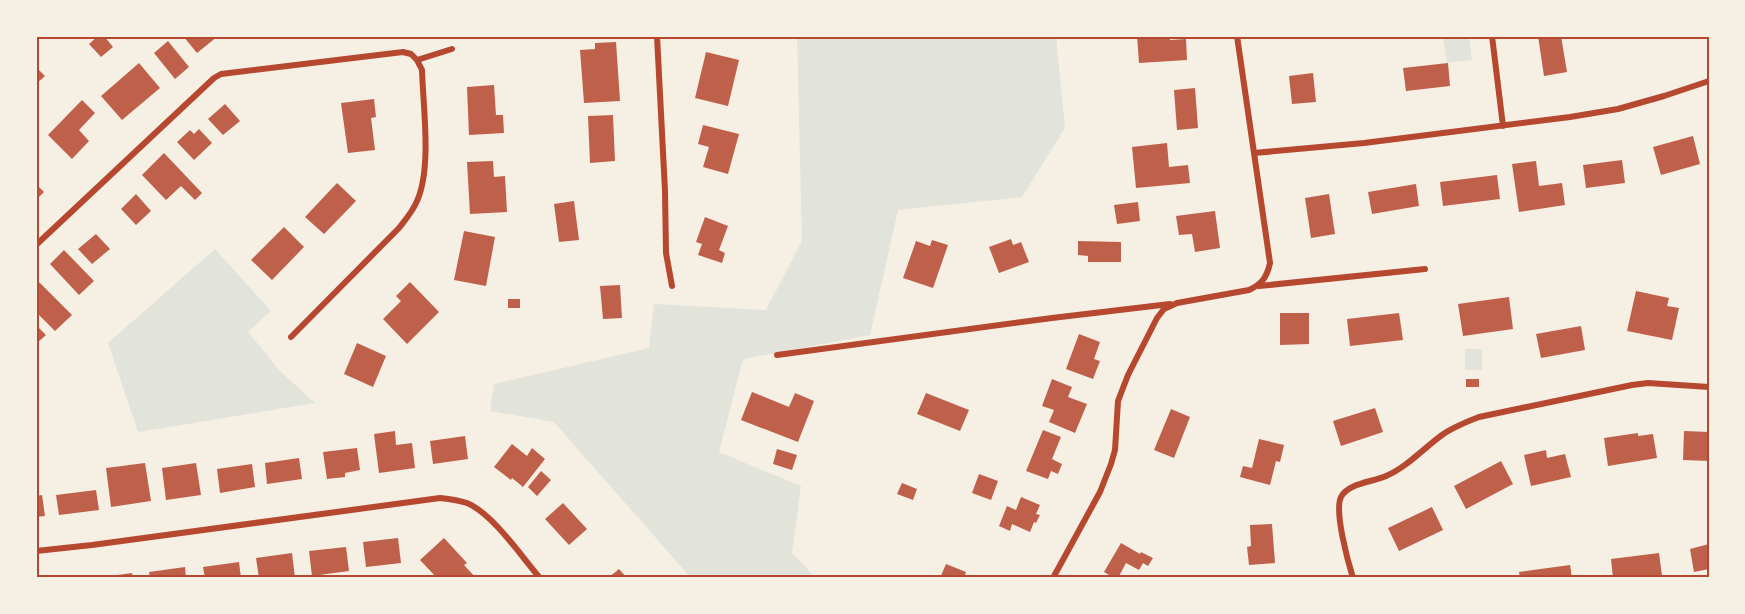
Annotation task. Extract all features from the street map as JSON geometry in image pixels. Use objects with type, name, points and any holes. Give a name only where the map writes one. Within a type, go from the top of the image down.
[{"type":"street","points":[[657,36],[666,253],[672,286]]},
{"type":"street","points":[[1237,36],[1270,263],[1264,280],[1258,286]]},
{"type":"street","points":[[1492,36],[1503,126]]},
{"type":"street","points":[[417,60],[452,49]]},
{"type":"street","points":[[36,245],[214,78],[221,74],[403,52],[411,54],[422,70],[425,161],[418,199],[410,215],[399,228],[291,337]]},
{"type":"street","points":[[1254,153],[1364,143],[1570,117],[1618,109],[1709,81]]},
{"type":"street","points":[[777,356],[1177,303],[1249,290],[1258,286],[1425,268]]},
{"type":"street","points":[[1053,578],[1100,492],[1112,464],[1117,436],[1118,401],[1128,375],[1157,318],[1164,309],[1177,303]]},
{"type":"street","points":[[1353,578],[1346,555],[1338,507],[1341,496],[1347,490],[1394,472],[1461,423],[1479,417],[1632,385],[1648,383],[1709,387]]},
{"type":"street","points":[[36,550],[115,542],[440,498],[455,499],[470,504],[483,513],[540,578]]},
{"type":"shaded area","points":[[797,36],[1056,36],[1065,128],[1022,197],[898,210],[870,335],[743,359],[719,452],[801,486],[792,553],[816,578],[691,578],[554,422],[490,411],[494,384],[649,348],[654,304],[766,310],[802,241]]},
{"type":"shaded area","points":[[1443,36],[1469,36],[1472,60],[1447,63]]},
{"type":"shaded area","points":[[215,249],[271,311],[248,332],[280,371],[315,403],[138,432],[108,343]]},
{"type":"shaded area","points":[[1465,349],[1482,349],[1482,370],[1465,370]]},
{"type":"building","points":[[98,36],[104,36],[113,47],[101,57],[89,44]]},
{"type":"building","points":[[183,36],[218,36],[197,53]]},
{"type":"building","points":[[1137,36],[1170,36],[1170,40],[1186,39],[1187,60],[1139,63]]},
{"type":"building","points":[[1538,36],[1561,36],[1567,72],[1544,76]]},
{"type":"building","points":[[168,41],[189,67],[175,79],[154,53]]},
{"type":"building","points":[[616,42],[620,101],[584,103],[580,50],[595,49],[595,43]]},
{"type":"building","points":[[706,52],[739,60],[728,106],[695,98]]},
{"type":"building","points":[[139,63],[160,88],[122,120],[101,96]]},
{"type":"building","points":[[1448,63],[1450,86],[1406,91],[1403,68]]},
{"type":"building","points":[[36,67],[45,76],[36,84]]},
{"type":"building","points":[[1313,73],[1316,102],[1292,104],[1289,76]]},
{"type":"building","points":[[494,85],[496,115],[503,115],[504,133],[469,135],[467,87]]},
{"type":"building","points":[[1195,88],[1198,128],[1177,130],[1174,90]]},
{"type":"building","points":[[374,99],[376,117],[371,118],[375,150],[348,153],[341,103]]},
{"type":"building","points":[[82,100],[95,113],[79,130],[89,141],[72,159],[48,135]]},
{"type":"building","points":[[225,104],[240,121],[223,135],[208,119]]},
{"type":"building","points":[[613,115],[615,161],[590,163],[588,116]]},
{"type":"building","points":[[703,125],[739,134],[728,174],[703,167],[709,147],[698,144]]},
{"type":"building","points":[[199,129],[212,143],[194,160],[177,142],[190,130],[194,134]]},
{"type":"building","points":[[1693,136],[1700,164],[1661,175],[1653,147]]},
{"type":"building","points":[[1167,143],[1169,167],[1188,165],[1190,183],[1136,188],[1132,147]]},
{"type":"building","points":[[164,153],[202,193],[195,200],[181,186],[166,200],[142,175]]},
{"type":"building","points":[[1622,160],[1625,183],[1586,188],[1583,165]]},
{"type":"building","points":[[493,161],[494,177],[505,176],[507,212],[470,214],[467,162]]},
{"type":"building","points":[[1536,161],[1539,186],[1562,183],[1565,205],[1519,212],[1512,164]]},
{"type":"building","points":[[1497,175],[1500,199],[1443,206],[1440,182]]},
{"type":"building","points":[[337,183],[356,201],[324,234],[305,217]]},
{"type":"building","points":[[36,184],[44,192],[36,200]]},
{"type":"building","points":[[1416,184],[1419,206],[1372,214],[1368,192]]},
{"type":"building","points":[[136,194],[151,211],[136,225],[121,209]]},
{"type":"building","points":[[1329,194],[1335,234],[1311,238],[1305,198]]},
{"type":"building","points":[[574,201],[579,240],[559,242],[554,204]]},
{"type":"building","points":[[1138,202],[1140,221],[1117,224],[1114,205]]},
{"type":"building","points":[[1215,211],[1220,248],[1195,252],[1192,234],[1179,235],[1176,216]]},
{"type":"building","points":[[705,217],[728,226],[719,250],[725,253],[722,263],[698,255],[702,244],[696,242]]},
{"type":"building","points":[[284,227],[304,247],[272,280],[251,260]]},
{"type":"building","points":[[464,231],[495,237],[486,286],[454,280]]},
{"type":"building","points":[[96,234],[110,249],[92,264],[78,249]]},
{"type":"building","points":[[1011,239],[1013,245],[1021,242],[1029,262],[999,273],[989,247]]},
{"type":"building","points":[[932,240],[948,245],[933,288],[903,278],[916,241],[930,246]]},
{"type":"building","points":[[1078,241],[1121,242],[1121,262],[1088,262],[1088,256],[1078,255]]},
{"type":"building","points":[[64,250],[94,281],[79,295],[50,264]]},
{"type":"building","points":[[36,279],[72,315],[55,331],[36,312]]},
{"type":"building","points":[[410,282],[439,312],[407,344],[383,319],[401,301],[396,296]]},
{"type":"building","points":[[620,285],[622,318],[603,319],[600,286]]},
{"type":"building","points":[[1636,291],[1669,298],[1667,306],[1679,308],[1672,340],[1627,331]]},
{"type":"building","points":[[1509,297],[1513,329],[1463,336],[1458,304]]},
{"type":"building","points":[[508,299],[520,299],[520,308],[508,308]]},
{"type":"building","points":[[1280,313],[1309,313],[1309,344],[1280,345]]},
{"type":"building","points":[[1399,313],[1403,340],[1350,346],[1347,319]]},
{"type":"building","points":[[36,325],[46,335],[36,344]]},
{"type":"building","points":[[1581,326],[1585,350],[1541,358],[1536,334]]},
{"type":"building","points":[[1079,334],[1100,342],[1094,359],[1100,361],[1093,379],[1066,369]]},
{"type":"building","points":[[357,343],[386,356],[373,387],[344,374]]},
{"type":"building","points":[[1052,379],[1072,387],[1068,397],[1087,404],[1075,433],[1049,422],[1054,410],[1042,406]]},
{"type":"building","points":[[1466,379],[1479,379],[1479,387],[1466,387]]},
{"type":"building","points":[[752,392],[789,407],[795,393],[814,401],[798,442],[741,420]]},
{"type":"building","points":[[926,393],[969,410],[960,431],[917,414]]},
{"type":"building","points":[[1375,408],[1383,432],[1341,446],[1333,421]]},
{"type":"building","points":[[1171,409],[1190,417],[1174,458],[1154,450]]},
{"type":"building","points":[[1043,430],[1061,437],[1052,459],[1062,464],[1058,474],[1051,471],[1048,479],[1026,471]]},
{"type":"building","points":[[395,431],[396,445],[412,443],[415,468],[379,473],[374,434]]},
{"type":"building","points":[[1684,431],[1709,432],[1709,461],[1683,460]]},
{"type":"building","points":[[1638,433],[1638,436],[1653,434],[1657,458],[1608,466],[1604,438]]},
{"type":"building","points":[[465,436],[468,459],[433,464],[430,441]]},
{"type":"building","points":[[1259,439],[1284,445],[1280,462],[1276,461],[1270,485],[1240,477],[1243,466],[1252,468]]},
{"type":"building","points":[[512,444],[527,456],[532,448],[545,459],[523,487],[494,467]]},
{"type":"building","points":[[357,448],[360,470],[345,473],[345,477],[327,479],[323,452]]},
{"type":"building","points":[[777,449],[797,455],[792,470],[773,464]]},
{"type":"building","points":[[1546,450],[1547,458],[1565,454],[1571,477],[1531,486],[1524,455]]},
{"type":"building","points":[[299,458],[302,479],[267,484],[265,463]]},
{"type":"building","points":[[1501,461],[1513,484],[1466,509],[1454,486]]},
{"type":"building","points":[[145,463],[151,501],[111,507],[106,468]]},
{"type":"building","points":[[196,463],[201,495],[166,500],[162,468]]},
{"type":"building","points":[[252,464],[255,487],[220,493],[217,469]]},
{"type":"building","points":[[541,471],[551,480],[537,496],[528,487]]},
{"type":"building","points":[[979,474],[998,481],[991,500],[972,493]]},
{"type":"building","points":[[902,483],[917,489],[913,500],[897,494]]},
{"type":"building","points":[[96,490],[99,510],[59,515],[56,495]]},
{"type":"building","points":[[42,495],[45,516],[36,517],[36,496]]},
{"type":"building","points":[[1021,497],[1040,505],[1036,514],[1040,515],[1030,532],[1012,524],[1010,531],[999,526],[1007,506],[1016,510]]},
{"type":"building","points":[[563,503],[587,529],[569,545],[545,519]]},
{"type":"building","points":[[1432,507],[1443,530],[1399,551],[1388,528]]},
{"type":"building","points":[[1272,524],[1275,563],[1249,565],[1247,547],[1251,546],[1250,525]]},
{"type":"building","points":[[398,538],[401,563],[366,567],[363,542]]},
{"type":"building","points":[[444,538],[467,563],[464,565],[476,578],[437,578],[420,560]]},
{"type":"building","points":[[1121,543],[1140,554],[1141,552],[1153,558],[1148,566],[1143,563],[1139,570],[1126,563],[1118,578],[1114,578],[1104,572]]},
{"type":"building","points":[[1709,544],[1709,569],[1694,572],[1690,549]]},
{"type":"building","points":[[346,547],[349,571],[312,576],[309,551]]},
{"type":"building","points":[[292,553],[295,578],[259,578],[256,558]]},
{"type":"building","points":[[1659,553],[1662,576],[1613,578],[1611,559]]},
{"type":"building","points":[[239,562],[241,578],[205,578],[203,567]]},
{"type":"building","points":[[946,564],[966,572],[964,578],[940,578]]},
{"type":"building","points":[[1570,565],[1572,578],[1520,578],[1519,572]]},
{"type":"building","points":[[185,567],[186,578],[150,578],[149,572]]},
{"type":"building","points":[[619,569],[627,578],[608,578]]},
{"type":"building","points":[[132,573],[133,578],[104,578],[104,577]]}]
